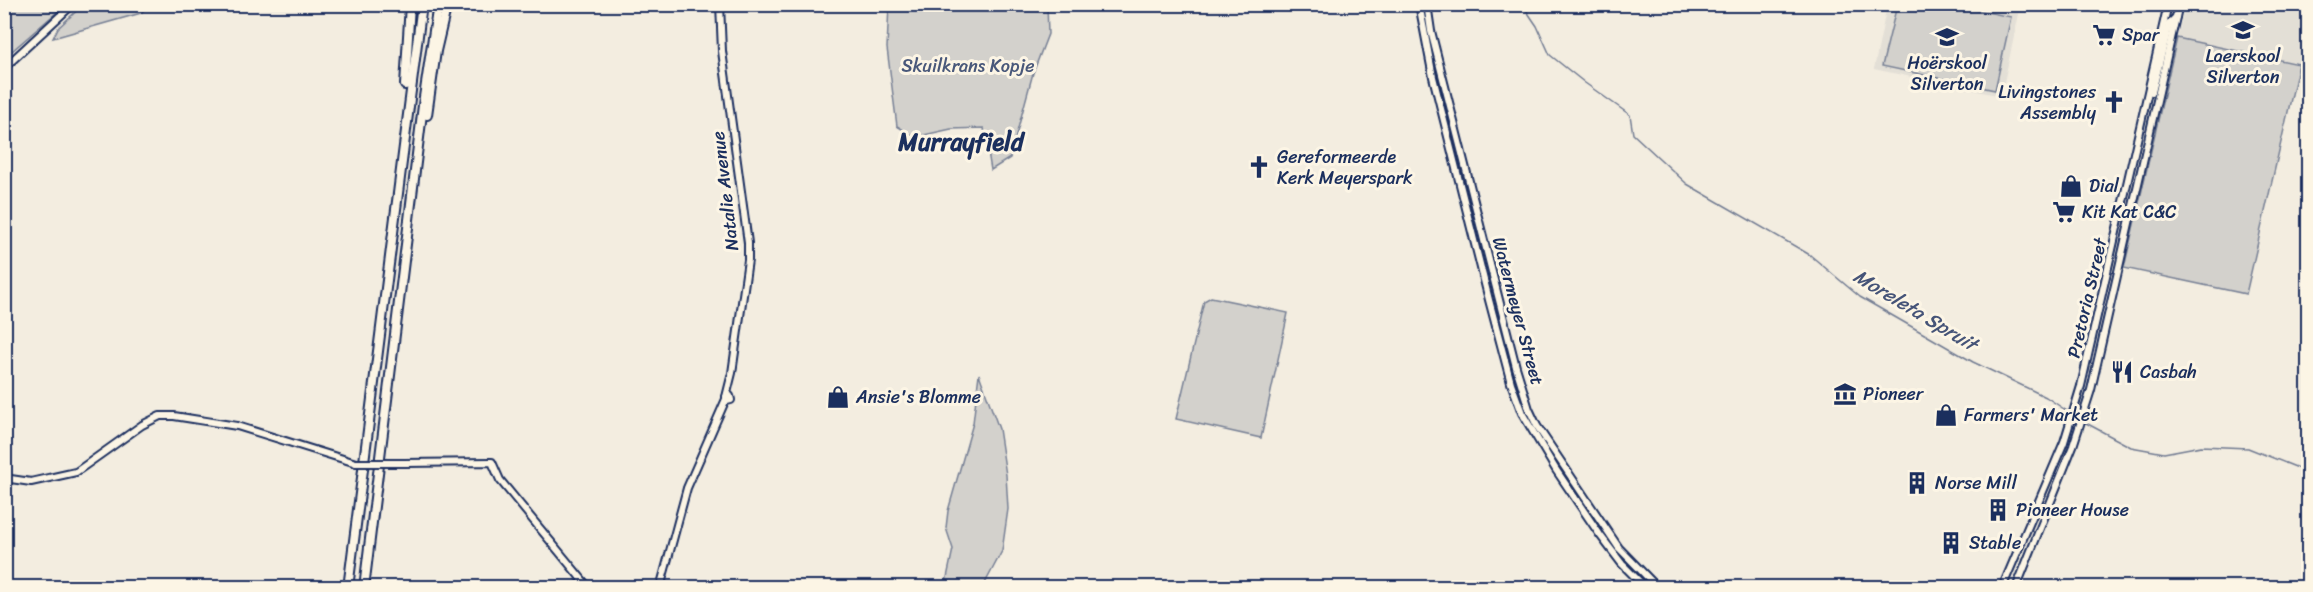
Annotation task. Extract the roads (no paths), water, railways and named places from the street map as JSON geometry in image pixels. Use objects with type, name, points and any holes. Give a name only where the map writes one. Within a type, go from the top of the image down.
[{"type":"highway","points":[[402,152],[410,4]]},
{"type":"highway","points":[[348,588],[422,4]]},
{"type":"highway","points":[[364,588],[424,97],[438,4]]},
{"type":"highway","points":[[403,275],[436,51],[447,4]]},
{"type":"main road","points":[[4,68],[73,4]]},
{"type":"main road","name":"Natalie Avenue","points":[[660,588],[687,488],[728,398],[747,277],[748,251],[722,51],[720,4]]},
{"type":"main road","name":"Watermeyer Street","points":[[1419,4],[1433,76],[1489,300],[1511,383],[1522,413],[1556,470],[1600,535],[1622,564],[1646,588]]},
{"type":"main road","name":"Watermeyer Street","points":[[1427,4],[1431,31],[1529,410],[1537,426],[1619,548],[1658,588]]},
{"type":"main road","name":"Pretoria Street","points":[[2002,588],[2064,442],[2081,386],[2168,4]]},
{"type":"main road","name":"Pretoria Street","points":[[2016,588],[2073,446],[2091,390],[2179,4]]},
{"type":"main road","points":[[2148,94],[2153,89],[2169,24],[2176,16]]},
{"type":"main road","points":[[4,478],[31,482],[76,472],[142,425],[160,416],[174,416],[237,426],[356,463],[492,462],[500,480],[589,588]]},
{"type":"waterway","name":"Moreleta Spruit","points":[[1522,4],[1537,26],[1550,55],[1630,115],[1633,134],[1687,184],[1810,255],[1860,297],[1973,362],[2046,397],[2070,413]]},
{"type":"waterway","name":"Moreleta Spruit","points":[[2084,422],[2131,447],[2164,453],[2201,446],[2248,448],[2308,472]]},
{"type":"place","name":"Laerskool Silverton","points":[[2243,30]]},
{"type":"place","name":"Spar","points":[[2104,35]]},
{"type":"place","name":"Hoërskool Silverton","points":[[1947,37]]},
{"type":"place","name":"Livingstones Assembly","points":[[2114,102]]},
{"type":"place","name":"Gereformeerde Kerk Meyerspark","points":[[1259,167]]},
{"type":"place","name":"Dial","points":[[2071,186]]},
{"type":"place","name":"Kit Kat C&C","points":[[2064,212]]},
{"type":"place","name":"Casbah","points":[[2122,372]]},
{"type":"place","name":"Pioneer","points":[[1845,394]]},
{"type":"place","name":"Ansie's Blomme","points":[[838,397]]},
{"type":"place","name":"Farmers' Market","points":[[1946,415]]},
{"type":"place","name":"Norse Mill","points":[[1917,483]]},
{"type":"place","name":"Pioneer House","points":[[1998,510]]},
{"type":"place","name":"Stable","points":[[1951,543]]},
{"type":"district","name":"Murrayfield","points":[[961,142]]},
{"type":"park label","name":"Skuilkrans Kopje","points":[[968,66]]}]
